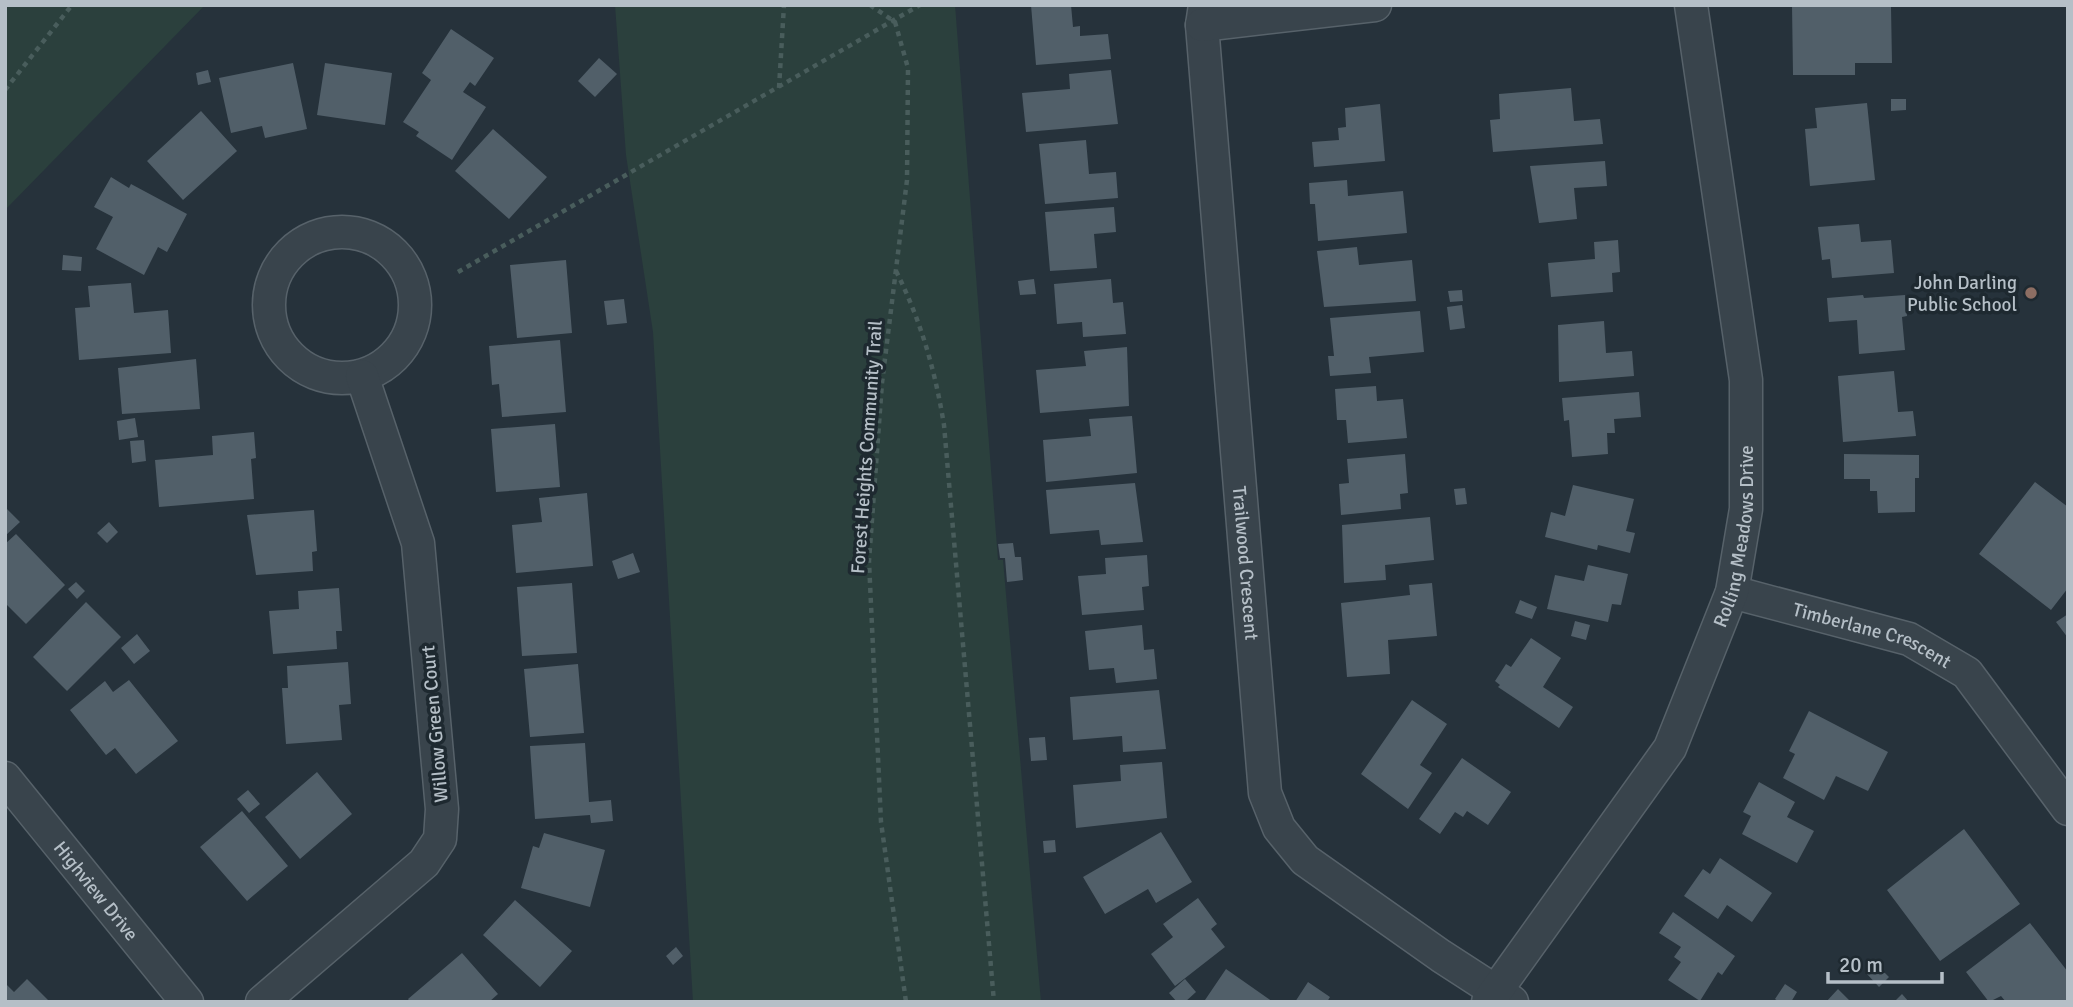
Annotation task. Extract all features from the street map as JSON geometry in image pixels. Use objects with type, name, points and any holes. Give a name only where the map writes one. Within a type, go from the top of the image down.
[{"type":"street","name":"Trailwood Crescent","points":[[1375,5],[1204,15],[1265,793],[1279,828],[1305,860],[1499,998]]},
{"type":"street","name":"Rolling Meadows Drive","points":[[1499,998],[1670,748],[1732,592],[1746,509],[1746,380],[1691,5]]},
{"type":"street","points":[[338,232],[363,235],[390,250],[403,265],[413,289],[415,306],[411,331],[391,360],[362,376],[338,379],[313,373],[284,351],[276,339],[269,314],[272,283],[284,259],[299,245],[322,234],[338,232]]},
{"type":"street","name":"Willow Green Court","points":[[262,1002],[424,863],[440,839],[442,809],[418,543],[362,376]]},
{"type":"street","name":"Timberlane Crescent","points":[[1732,592],[1909,639],[1967,673],[2068,808]]},
{"type":"street","name":"Highview Drive","points":[[5,778],[187,1002]]},
{"type":"path","points":[[5,90],[72,5]]},
{"type":"path","points":[[779,88],[784,5]]},
{"type":"path","points":[[870,5],[895,22]]},
{"type":"path","points":[[458,272],[895,22],[920,5]]},
{"type":"path","name":"Forest Heights Community Trail","points":[[895,22],[908,68],[907,180],[882,383],[869,561],[881,822],[906,1002]]},
{"type":"path","points":[[896,271],[911,300],[935,368],[944,425],[994,1002]]},
{"type":"green space","points":[[5,5],[205,5],[5,210]]},
{"type":"green space","points":[[615,5],[955,5],[998,560],[1003,560],[1041,1002],[693,1002],[653,332],[626,155]]},
{"type":"building","points":[[1031,5],[1071,5],[1073,27],[1080,26],[1080,36],[1108,34],[1111,59],[1036,65]]},
{"type":"building","points":[[1792,5],[1891,7],[1892,63],[1855,63],[1855,75],[1793,75]]},
{"type":"building","points":[[451,29],[494,58],[475,86],[470,82],[463,92],[486,107],[452,160],[416,136],[419,132],[403,122],[431,80],[422,73]]},
{"type":"building","points":[[599,58],[617,74],[595,97],[578,81]]},
{"type":"building","points":[[293,63],[307,129],[265,138],[262,126],[231,133],[219,78]]},
{"type":"building","points":[[325,63],[392,73],[385,125],[317,115]]},
{"type":"building","points":[[208,70],[211,82],[198,85],[196,73]]},
{"type":"building","points":[[1111,70],[1118,124],[1026,132],[1022,93],[1070,89],[1069,74]]},
{"type":"building","points":[[1571,88],[1574,121],[1600,119],[1603,144],[1493,152],[1490,120],[1500,119],[1499,94]]},
{"type":"building","points":[[1891,99],[1906,99],[1906,110],[1891,111]]},
{"type":"building","points":[[1867,103],[1875,180],[1810,186],[1805,129],[1817,128],[1815,108]]},
{"type":"building","points":[[1380,104],[1385,161],[1314,167],[1312,142],[1339,140],[1338,128],[1346,127],[1345,108]]},
{"type":"building","points":[[201,111],[237,151],[183,200],[147,161]]},
{"type":"building","points":[[493,129],[547,177],[509,219],[455,171]]},
{"type":"building","points":[[1086,140],[1089,174],[1116,172],[1118,198],[1045,204],[1039,144]]},
{"type":"building","points":[[1605,161],[1607,186],[1574,188],[1577,219],[1539,223],[1530,166]]},
{"type":"building","points":[[111,177],[129,188],[131,184],[187,214],[167,252],[158,247],[144,275],[96,249],[113,217],[94,207]]},
{"type":"building","points":[[1347,180],[1348,196],[1403,191],[1407,233],[1318,241],[1315,204],[1310,204],[1309,183]]},
{"type":"building","points":[[1114,207],[1116,232],[1094,234],[1097,268],[1050,271],[1045,212]]},
{"type":"building","points":[[1859,224],[1861,242],[1891,240],[1894,273],[1832,278],[1830,259],[1822,260],[1818,227]]},
{"type":"building","points":[[1618,240],[1620,272],[1612,273],[1613,292],[1551,297],[1548,263],[1595,259],[1594,242]]},
{"type":"building","points":[[1357,247],[1359,265],[1412,260],[1416,301],[1324,307],[1317,251]]},
{"type":"building","points":[[63,255],[82,257],[81,271],[62,270]]},
{"type":"building","points":[[566,260],[572,333],[517,338],[510,265]]},
{"type":"building","points":[[1034,279],[1036,294],[1020,295],[1018,281]]},
{"type":"building","points":[[1111,279],[1113,303],[1123,302],[1126,334],[1083,337],[1082,322],[1057,324],[1054,284]]},
{"type":"building","points":[[131,283],[134,313],[168,310],[171,353],[79,360],[75,308],[90,307],[88,286]]},
{"type":"building","points":[[1462,290],[1463,301],[1450,302],[1448,291]]},
{"type":"building","points":[[1863,295],[1864,298],[1905,295],[1907,316],[1902,317],[1905,350],[1859,354],[1857,320],[1829,322],[1827,298]]},
{"type":"building","points":[[624,299],[627,323],[607,325],[604,301]]},
{"type":"building","points":[[1462,305],[1465,328],[1450,330],[1447,307]]},
{"type":"building","points":[[1420,311],[1424,352],[1369,357],[1371,373],[1330,376],[1328,356],[1334,356],[1330,318]]},
{"type":"building","points":[[1604,321],[1606,353],[1632,351],[1634,376],[1559,382],[1558,325]]},
{"type":"building","points":[[560,340],[566,412],[502,417],[499,384],[492,385],[489,346]]},
{"type":"building","points":[[1127,347],[1129,406],[1040,413],[1036,370],[1086,366],[1084,351]]},
{"type":"building","points":[[196,359],[200,409],[122,414],[118,368]]},
{"type":"building","points":[[1894,371],[1898,412],[1913,411],[1916,436],[1843,442],[1838,376]]},
{"type":"building","points":[[1376,386],[1377,401],[1403,399],[1407,438],[1348,443],[1346,420],[1337,420],[1335,389]]},
{"type":"building","points":[[1639,392],[1641,417],[1614,419],[1615,433],[1607,433],[1608,454],[1572,457],[1569,420],[1564,421],[1562,398]]},
{"type":"building","points":[[1132,416],[1137,473],[1046,482],[1043,440],[1091,436],[1089,419]]},
{"type":"building","points":[[135,418],[138,437],[119,440],[117,421]]},
{"type":"building","points":[[555,424],[560,487],[496,492],[491,429]]},
{"type":"building","points":[[254,432],[256,458],[251,459],[254,499],[159,507],[155,460],[213,455],[212,436]]},
{"type":"building","points":[[144,440],[146,461],[132,463],[130,441]]},
{"type":"building","points":[[1405,454],[1408,493],[1400,494],[1401,509],[1341,515],[1339,484],[1349,483],[1347,459]]},
{"type":"building","points":[[1844,454],[1919,455],[1919,478],[1915,478],[1915,512],[1878,513],[1877,491],[1870,491],[1870,479],[1844,479]]},
{"type":"building","points":[[2035,482],[2068,507],[2068,588],[2051,610],[1979,554]]},
{"type":"building","points":[[1135,483],[1143,542],[1101,545],[1099,530],[1050,534],[1046,490]]},
{"type":"building","points":[[1573,485],[1634,499],[1626,531],[1635,533],[1630,553],[1598,545],[1597,550],[1545,537],[1551,512],[1565,516]]},
{"type":"building","points":[[1465,488],[1467,504],[1456,505],[1454,489]]},
{"type":"building","points":[[587,493],[593,566],[516,573],[512,525],[542,522],[539,498]]},
{"type":"building","points":[[5,507],[20,522],[5,536]]},
{"type":"building","points":[[314,510],[317,551],[312,552],[313,571],[256,575],[247,515]]},
{"type":"building","points":[[1430,517],[1434,560],[1385,565],[1386,580],[1344,583],[1342,525]]},
{"type":"building","points":[[109,522],[118,532],[107,543],[97,533]]},
{"type":"building","points":[[16,534],[65,585],[26,624],[5,603],[5,544]]},
{"type":"building","points":[[1013,543],[1015,557],[1021,557],[1023,580],[1007,582],[1005,558],[1000,558],[998,544]]},
{"type":"building","points":[[633,553],[640,572],[618,579],[612,561]]},
{"type":"building","points":[[1147,555],[1149,586],[1142,587],[1144,610],[1082,615],[1078,576],[1106,574],[1105,558]]},
{"type":"building","points":[[1588,565],[1628,574],[1621,605],[1612,604],[1608,622],[1547,609],[1555,575],[1584,581]]},
{"type":"building","points":[[76,582],[85,591],[77,599],[68,589]]},
{"type":"building","points":[[572,583],[577,653],[522,656],[517,587]]},
{"type":"building","points":[[1432,583],[1437,636],[1388,640],[1390,674],[1347,677],[1341,603],[1410,595],[1409,585]]},
{"type":"building","points":[[339,588],[342,631],[336,631],[337,649],[273,654],[269,611],[299,609],[298,591]]},
{"type":"building","points":[[1520,600],[1537,607],[1532,619],[1515,613]]},
{"type":"building","points":[[86,602],[121,637],[67,691],[33,657]]},
{"type":"building","points":[[2068,614],[2068,638],[2056,622]]},
{"type":"building","points":[[1575,621],[1590,625],[1586,640],[1571,636]]},
{"type":"building","points":[[1142,625],[1144,650],[1154,649],[1157,679],[1116,683],[1114,668],[1089,670],[1085,631]]},
{"type":"building","points":[[137,634],[150,651],[134,664],[121,648]]},
{"type":"building","points":[[1531,638],[1561,658],[1543,687],[1573,707],[1559,728],[1498,687],[1500,685],[1495,681],[1506,664],[1511,667]]},
{"type":"building","points":[[348,662],[351,704],[339,705],[342,740],[286,744],[282,688],[288,688],[287,666]]},
{"type":"building","points":[[578,664],[584,733],[530,737],[524,669]]},
{"type":"building","points":[[129,680],[178,741],[136,774],[115,748],[106,755],[70,710],[105,681],[113,692]]},
{"type":"building","points":[[1159,690],[1166,749],[1123,752],[1122,736],[1073,740],[1070,697]]},
{"type":"building","points":[[1412,700],[1447,724],[1420,765],[1432,773],[1408,809],[1361,774]]},
{"type":"building","points":[[1809,711],[1888,752],[1868,791],[1836,776],[1824,800],[1783,778],[1795,754],[1789,751]]},
{"type":"building","points":[[1045,737],[1047,760],[1031,761],[1029,738]]},
{"type":"building","points":[[585,743],[589,802],[611,800],[613,821],[591,823],[590,815],[535,819],[530,746]]},
{"type":"building","points":[[1462,758],[1511,792],[1488,825],[1467,811],[1463,817],[1455,812],[1440,834],[1419,819]]},
{"type":"building","points":[[1162,762],[1167,818],[1076,828],[1073,785],[1121,781],[1120,765]]},
{"type":"building","points":[[317,772],[352,814],[300,859],[265,817]]},
{"type":"building","points":[[1759,782],[1795,802],[1787,817],[1814,831],[1797,863],[1742,834],[1751,816],[1743,812]]},
{"type":"building","points":[[248,790],[260,804],[249,813],[237,799]]},
{"type":"building","points":[[242,811],[288,866],[247,901],[200,847]]},
{"type":"building","points":[[1964,829],[2020,904],[1940,961],[1887,890]]},
{"type":"building","points":[[1161,832],[1192,882],[1156,903],[1148,889],[1105,914],[1083,877]]},
{"type":"building","points":[[544,833],[605,850],[590,907],[521,888],[533,846],[539,848]]},
{"type":"building","points":[[1055,840],[1056,852],[1044,853],[1043,841]]},
{"type":"building","points":[[1720,858],[1772,893],[1752,922],[1727,905],[1718,919],[1684,896],[1703,869],[1710,874]]},
{"type":"building","points":[[1198,898],[1217,924],[1211,929],[1225,947],[1175,986],[1151,954],[1173,937],[1163,924]]},
{"type":"building","points":[[515,900],[572,951],[540,987],[483,935]]},
{"type":"building","points":[[1673,912],[1735,956],[1722,975],[1718,972],[1700,1001],[1668,980],[1681,962],[1674,957],[1681,947],[1659,933]]},
{"type":"building","points":[[2030,923],[2068,972],[2068,999],[2064,1002],[2006,1002],[2001,996],[1989,1002],[1966,972]]},
{"type":"building","points":[[676,947],[683,956],[673,965],[666,956]]},
{"type":"building","points":[[462,953],[498,994],[489,1002],[410,1002],[408,999]]},
{"type":"building","points":[[1877,965],[1889,977],[1879,987],[1867,974]]},
{"type":"building","points":[[1226,969],[1273,1002],[1207,1002],[1205,1000]]},
{"type":"building","points":[[27,979],[50,1002],[5,1002],[5,983],[14,992]]},
{"type":"building","points":[[1185,979],[1196,992],[1185,1002],[1177,1002],[1169,993]]},
{"type":"building","points":[[1308,982],[1330,997],[1327,1002],[1295,1002]]},
{"type":"building","points":[[1785,984],[1797,992],[1791,1002],[1779,1002],[1775,999]]},
{"type":"building","points":[[1838,989],[1851,1002],[1826,1002]]},
{"type":"building","points":[[1902,994],[1909,1002],[1894,1002]]},
{"type":"place","name":"John Darling Public School","points":[[2031,293]]}]
